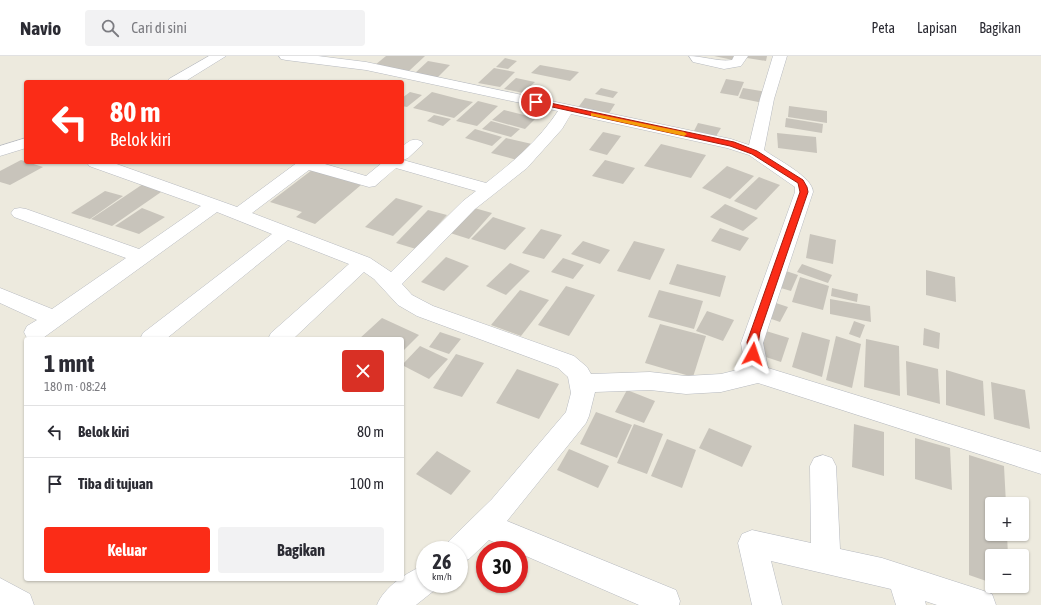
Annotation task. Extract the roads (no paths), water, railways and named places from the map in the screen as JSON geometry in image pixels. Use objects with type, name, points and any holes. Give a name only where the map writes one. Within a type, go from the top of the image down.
[{"type":"street","points":[[177,80],[219,56]]},
{"type":"street","points":[[286,56],[373,61],[567,109],[731,144],[755,152],[800,182],[804,187],[804,192],[752,342],[753,354],[758,374]]},
{"type":"street","points":[[696,56],[698,59],[724,65],[736,63],[741,56]]},
{"type":"street","points":[[755,152],[767,99],[780,56]]},
{"type":"street","points":[[391,284],[469,205],[521,164],[556,126],[567,109]]},
{"type":"street","points":[[404,141],[414,144],[404,153]]},
{"type":"street","points":[[0,151],[24,144]]},
{"type":"street","points":[[101,164],[215,205],[363,262],[381,274],[405,300],[425,312],[472,327],[566,362],[579,373],[583,394],[577,416],[502,508],[468,541]]},
{"type":"street","points":[[239,214],[307,164]]},
{"type":"street","points":[[311,164],[369,182],[391,164]]},
{"type":"street","points":[[400,164],[480,187]]},
{"type":"street","points":[[35,332],[215,205]]},
{"type":"street","points":[[20,213],[141,257]]},
{"type":"street","points":[[154,337],[286,232]]},
{"type":"street","points":[[281,337],[363,262]]},
{"type":"street","points":[[0,295],[54,319]]},
{"type":"street","points":[[582,383],[650,380],[693,385],[721,383],[758,374],[1041,463]]},
{"type":"street","points":[[823,466],[826,560]]},
{"type":"street","points":[[485,525],[665,601]]},
{"type":"street","points":[[767,605],[752,543],[882,572],[907,592],[981,605]]},
{"type":"street","points":[[392,605],[416,586]]},
{"type":"street","points":[[0,593],[19,605]]}]
